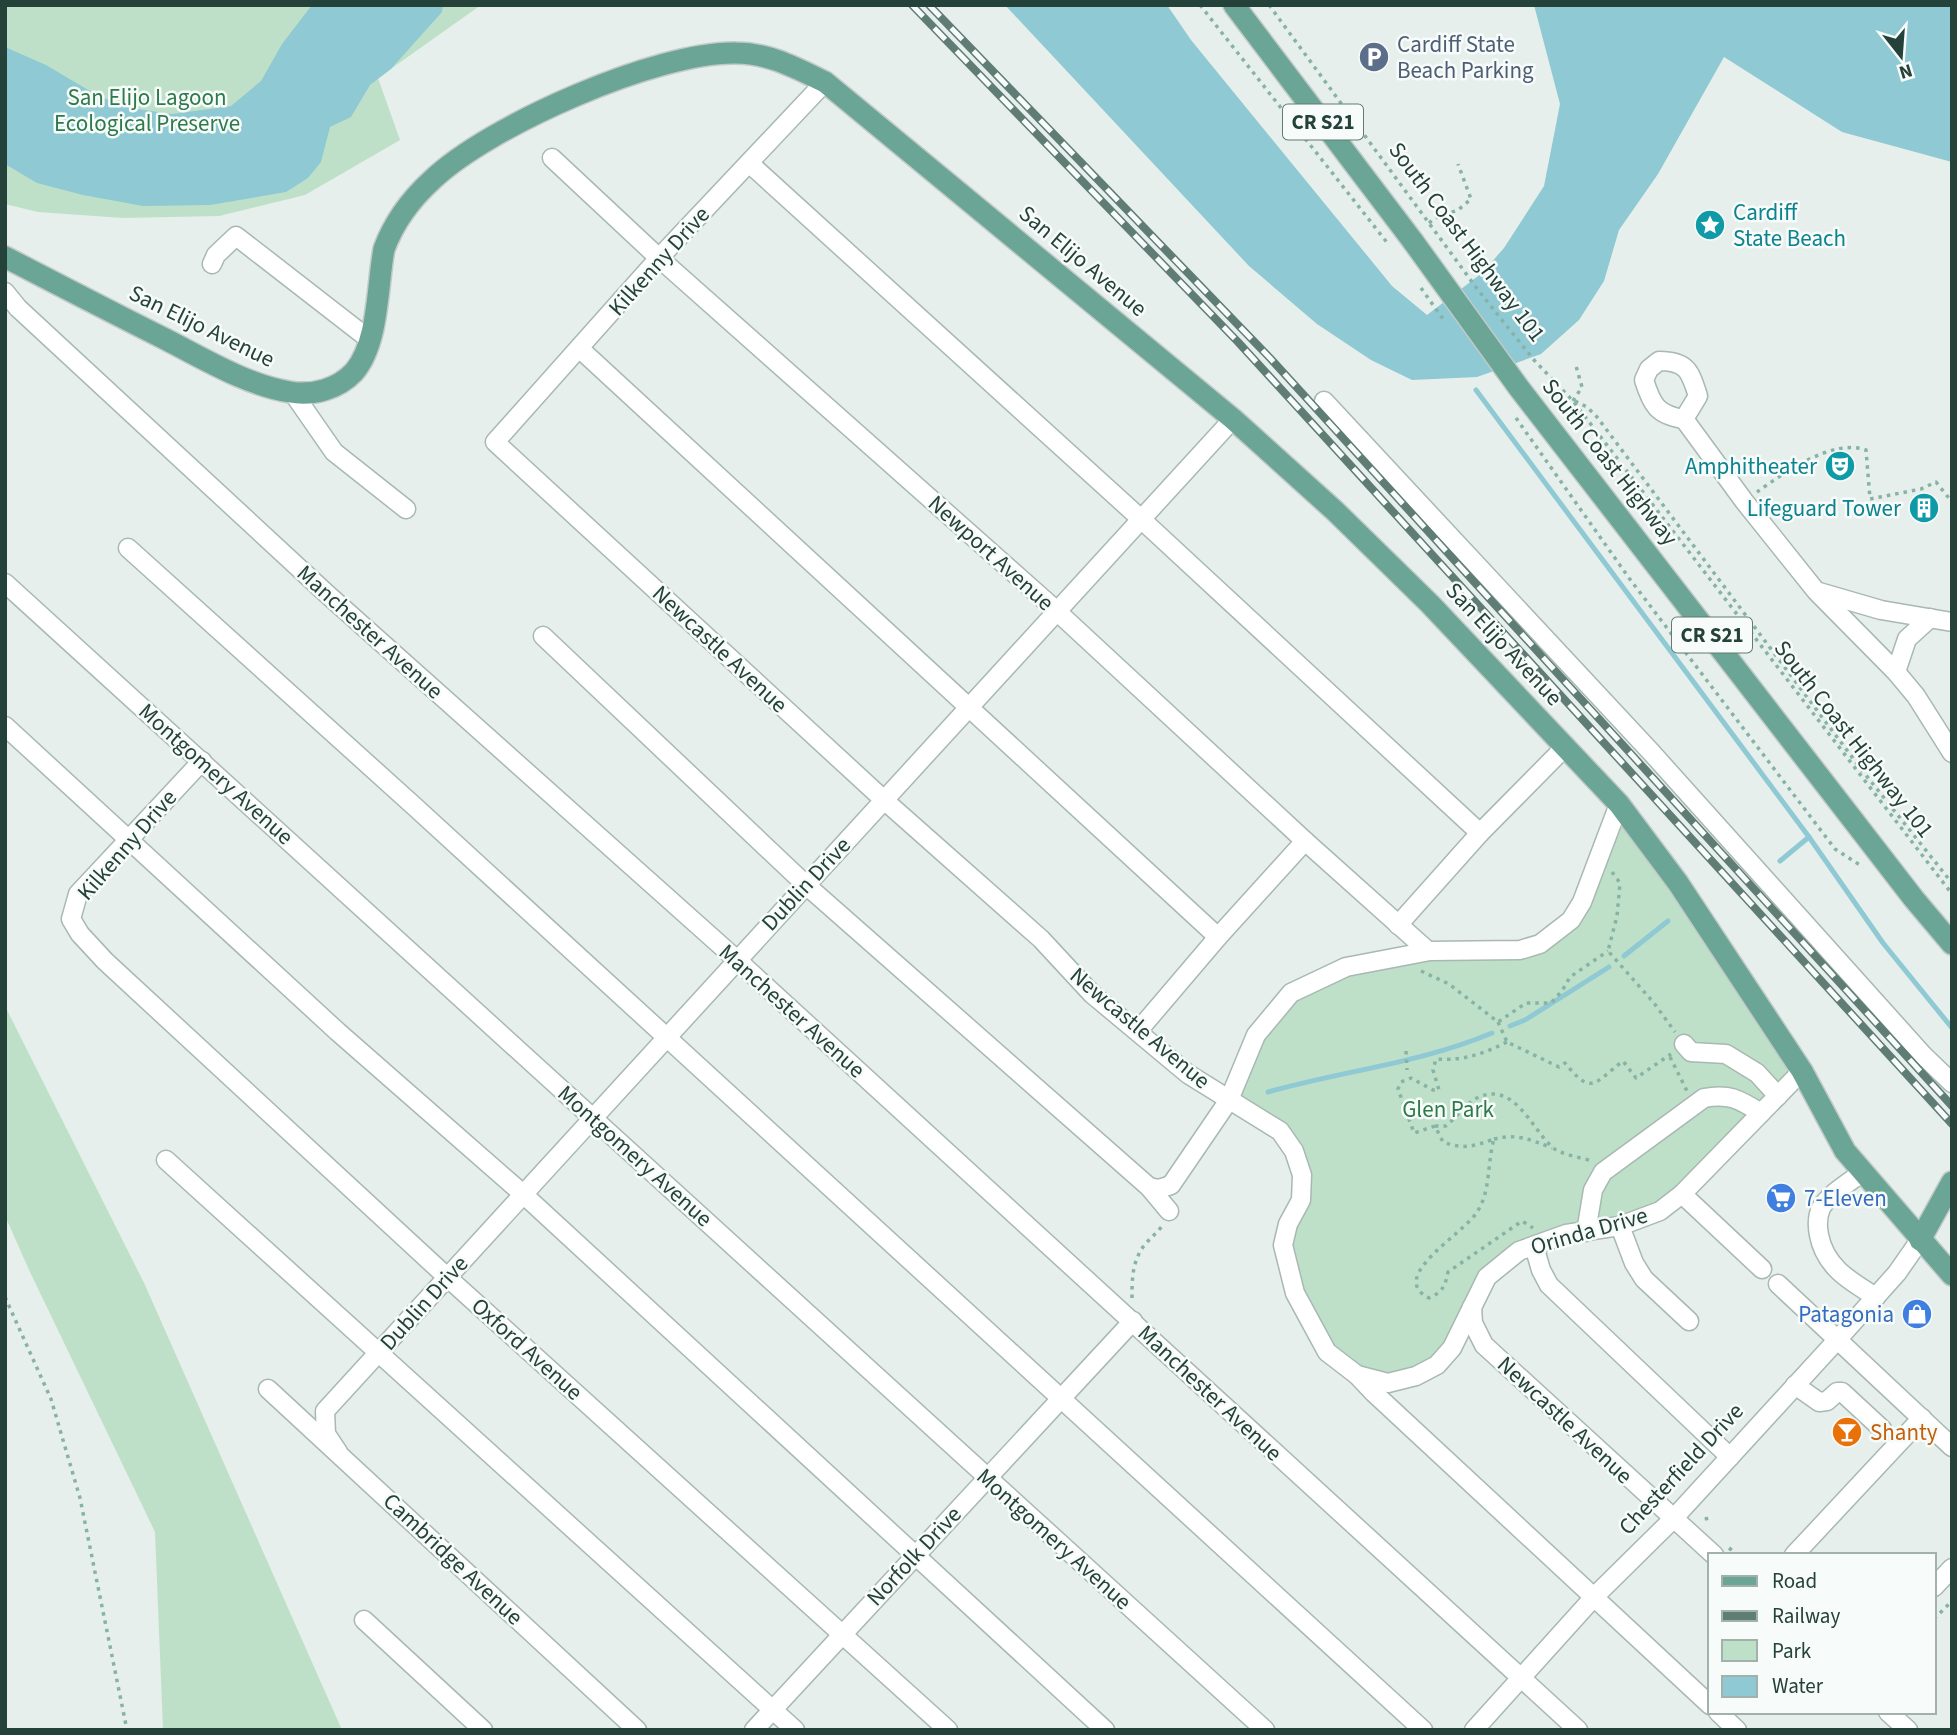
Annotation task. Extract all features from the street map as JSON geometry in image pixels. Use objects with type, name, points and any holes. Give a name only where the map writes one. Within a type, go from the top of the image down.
[{"type":"main road","name":"South Coast Highway","points":[[1234,5],[1404,247],[1508,373],[1952,944]]},
{"type":"main road","name":"San Elijo Avenue","points":[[5,257],[214,364],[266,387],[293,393],[319,391],[338,384],[359,365],[368,351],[379,276],[389,235],[413,198],[433,178],[470,150],[526,119],[593,89],[696,55],[726,52],[766,56],[825,82],[1233,419],[1335,511],[1411,585],[1619,804],[1678,883],[1802,1071],[1845,1152],[1952,1275]]},
{"type":"main road","name":"Chesterfield Drive","points":[[1920,1240],[1952,1182]]},
{"type":"main road","name":"Chesterfield Drive","points":[[1920,1240],[1952,1214]]},
{"type":"street","name":"Kilkenny Drive","points":[[495,442],[659,258],[825,82]]},
{"type":"street","name":"Newport Avenue","points":[[552,158],[659,258],[1056,610],[1398,925],[1421,953]]},
{"type":"street","points":[[749,163],[1141,519],[1480,834]]},
{"type":"street","points":[[212,264],[216,255],[236,236],[370,340]]},
{"type":"street","name":"Manchester Avenue","points":[[5,292],[18,308],[317,585],[737,960],[1578,1730]]},
{"type":"street","points":[[579,348],[1218,937]]},
{"type":"street","points":[[293,393],[334,452],[406,509]]},
{"type":"street","points":[[1324,401],[1651,752],[1923,1055],[1952,1083]]},
{"type":"street","name":"Dublin Drive","points":[[338,1452],[326,1434],[325,1411],[1233,419]]},
{"type":"street","points":[[1684,419],[1744,501],[1816,591],[1896,672],[1930,716],[1952,753]]},
{"type":"street","name":"Newcastle Avenue","points":[[495,442],[884,800],[1041,939],[1092,994],[1188,1074],[1280,1132],[1294,1151],[1302,1175],[1301,1200],[1288,1224],[1283,1245],[1295,1293],[1327,1352],[1357,1375],[1388,1383],[1416,1376],[1437,1365],[1452,1348],[1472,1307]]},
{"type":"street","points":[[128,548],[1062,1397],[1423,1730]]},
{"type":"street","name":"Montgomery Avenue","points":[[5,583],[1265,1730]]},
{"type":"street","points":[[1816,591],[1881,610],[1952,622]]},
{"type":"street","points":[[1896,672],[1907,639],[1930,618]]},
{"type":"street","points":[[542,636],[806,885],[1149,1187],[1169,1211]]},
{"type":"street","points":[[5,726],[338,1032],[523,1194],[1105,1730]]},
{"type":"street","points":[[1398,925],[1480,834],[1565,747]]},
{"type":"street","name":"Kilkenny Drive","points":[[80,934],[71,919],[78,894],[202,761]]},
{"type":"street","points":[[1149,1187],[1159,1189],[1171,1185],[1229,1100],[1256,1035],[1291,993],[1346,967],[1421,953],[1520,950],[1540,944],[1571,920],[1582,902],[1619,804]]},
{"type":"street","points":[[1138,1031],[1218,937],[1306,841]]},
{"type":"street","name":"Oxford Avenue","points":[[80,934],[105,961],[447,1277],[948,1730]]},
{"type":"street","points":[[1684,1044],[1691,1052],[1726,1054],[1757,1073],[1778,1096]]},
{"type":"street","name":"Orinda Drive","points":[[1472,1307],[1487,1277],[1519,1251],[1566,1234],[1620,1226],[1660,1211],[1682,1194],[1802,1071]]},
{"type":"street","points":[[1586,1232],[1593,1190],[1605,1171],[1704,1098],[1721,1095],[1740,1100],[1761,1113]]},
{"type":"street","points":[[166,1160],[795,1730]]},
{"type":"street","points":[[1863,1172],[1822,1207],[1817,1224],[1827,1259],[1846,1278],[1876,1297]]},
{"type":"street","points":[[1682,1194],[1762,1269]]},
{"type":"street","points":[[1620,1226],[1634,1263],[1644,1279],[1689,1321]]},
{"type":"street","name":"Chesterfield Drive","points":[[1474,1730],[1594,1597],[1673,1519],[1838,1339],[1897,1273],[1920,1240]]},
{"type":"street","points":[[1534,1246],[1549,1285],[1730,1457]]},
{"type":"street","points":[[1778,1284],[1952,1447]]},
{"type":"street","name":"Newcastle Avenue","points":[[1472,1307],[1473,1323],[1484,1345],[1712,1553]]},
{"type":"street","name":"Norfolk Drive","points":[[754,1730],[1133,1321]]},
{"type":"street","points":[[1357,1375],[1708,1703]]},
{"type":"street","points":[[1795,1385],[1819,1402],[1828,1401],[1837,1392],[1842,1392],[1882,1429]]},
{"type":"street","name":"Cambridge Avenue","points":[[268,1389],[637,1730]]},
{"type":"street","points":[[1796,1553],[1922,1418]]},
{"type":"street","points":[[364,1620],[483,1730]]},
{"type":"street","points":[[1720,1714],[1737,1730]]},
{"type":"street","points":[[1890,1714],[1908,1730]]},
{"type":"path","points":[[1200,5],[1404,247]]},
{"type":"path","name":"South Coast Highway 101","points":[[1269,5],[1478,290],[1534,360],[1573,401],[1952,894]]},
{"type":"path","points":[[1429,223],[1434,218],[1458,210],[1471,199],[1458,164]]},
{"type":"path","points":[[1420,287],[1435,309]]},
{"type":"path","points":[[1576,366],[1582,387],[1573,401],[1581,402],[1597,417],[1861,769],[1952,883]]},
{"type":"path","points":[[1511,411],[1629,578],[1835,849],[1869,870]]},
{"type":"path","points":[[1744,501],[1800,463],[1857,447],[1866,450],[1870,499],[1921,489],[1936,482],[1952,502]]},
{"type":"path","points":[[1498,1022],[1526,1003],[1551,1003],[1570,977],[1608,951],[1617,916],[1620,883],[1600,855]]},
{"type":"path","points":[[1608,951],[1654,1003],[1684,1044]]},
{"type":"path","points":[[1421,953],[1415,964],[1424,974],[1449,984],[1498,1022],[1507,1042],[1559,1068],[1565,1063],[1581,1082],[1588,1084],[1596,1082],[1623,1061],[1636,1078],[1669,1055],[1695,1105]]},
{"type":"path","points":[[1507,1042],[1480,1055],[1455,1060],[1436,1059],[1433,1070],[1439,1090],[1433,1090],[1411,1078],[1401,1082],[1398,1089],[1415,1133],[1436,1126],[1446,1126],[1477,1098],[1489,1094],[1498,1095],[1513,1101],[1553,1149]]},
{"type":"path","points":[[1406,1051],[1407,1069]]},
{"type":"path","points":[[1436,1126],[1443,1142],[1457,1147],[1473,1147],[1507,1136],[1521,1136],[1598,1164],[1605,1171]]},
{"type":"path","points":[[1494,1139],[1487,1185],[1479,1211],[1419,1269],[1414,1283],[1417,1291],[1429,1298],[1439,1294],[1448,1272],[1522,1222],[1532,1228],[1544,1226],[1551,1240]]},
{"type":"path","points":[[5,1297],[51,1399],[80,1498],[127,1730]]},
{"type":"path","points":[[1936,1617],[1952,1601]]},
{"type":"green space","name":"San Elijo Lagoon Ecological Preserve","points":[[5,5],[481,5],[378,78],[400,140],[305,195],[219,216],[123,218],[38,212],[5,204]]},
{"type":"green space","name":"Glen Park","points":[[1617,806],[1803,1062],[1684,1194],[1506,1260],[1455,1345],[1401,1381],[1346,1370],[1286,1266],[1299,1199],[1293,1151],[1222,1096],[1270,1013],[1334,971],[1519,949],[1572,919]]},
{"type":"green space","points":[[5,1006],[145,1285],[342,1730],[163,1730],[155,1532],[5,1216]]},
{"type":"water","points":[[312,5],[443,5],[442,12],[391,69],[370,85],[351,117],[330,127],[321,162],[308,178],[286,192],[210,205],[143,206],[37,183],[5,164],[5,47],[46,65],[100,97],[138,109],[172,114],[231,106],[261,81],[282,44]]},
{"type":"water","points":[[1005,5],[1167,5],[1191,40],[1392,286],[1427,315],[1482,273],[1504,248],[1544,186],[1560,104],[1534,5],[1952,5],[1952,162],[1842,132],[1724,57],[1658,174],[1619,230],[1604,281],[1579,320],[1541,354],[1477,377],[1412,380],[1371,360],[1317,324],[1249,266]]},
{"type":"waterway","points":[[1476,390],[1809,837],[1780,861]]},
{"type":"waterway","points":[[1809,837],[1883,943],[1952,1028]]},
{"type":"waterway","points":[[1624,956],[1668,921]]},
{"type":"waterway","points":[[1510,1026],[1525,1020],[1609,967]]},
{"type":"waterway","points":[[1268,1092],[1437,1052],[1492,1033]]},
{"type":"railway","points":[[912,5],[1238,342],[1952,1124]]},
{"type":"railway","points":[[929,5],[1270,358],[1952,1106]]},
{"type":"place","name":"Cardiff State Beach Parking","points":[[1374,57]]},
{"type":"place","name":"Cardiff State Beach","points":[[1710,225]]},
{"type":"place","name":"Amphitheater","points":[[1840,466]]},
{"type":"place","name":"Lifeguard Tower","points":[[1924,508]]},
{"type":"place","name":"7-Eleven","points":[[1781,1198]]},
{"type":"place","name":"Patagonia","points":[[1917,1314]]},
{"type":"place","name":"Shanty","points":[[1847,1432]]}]
